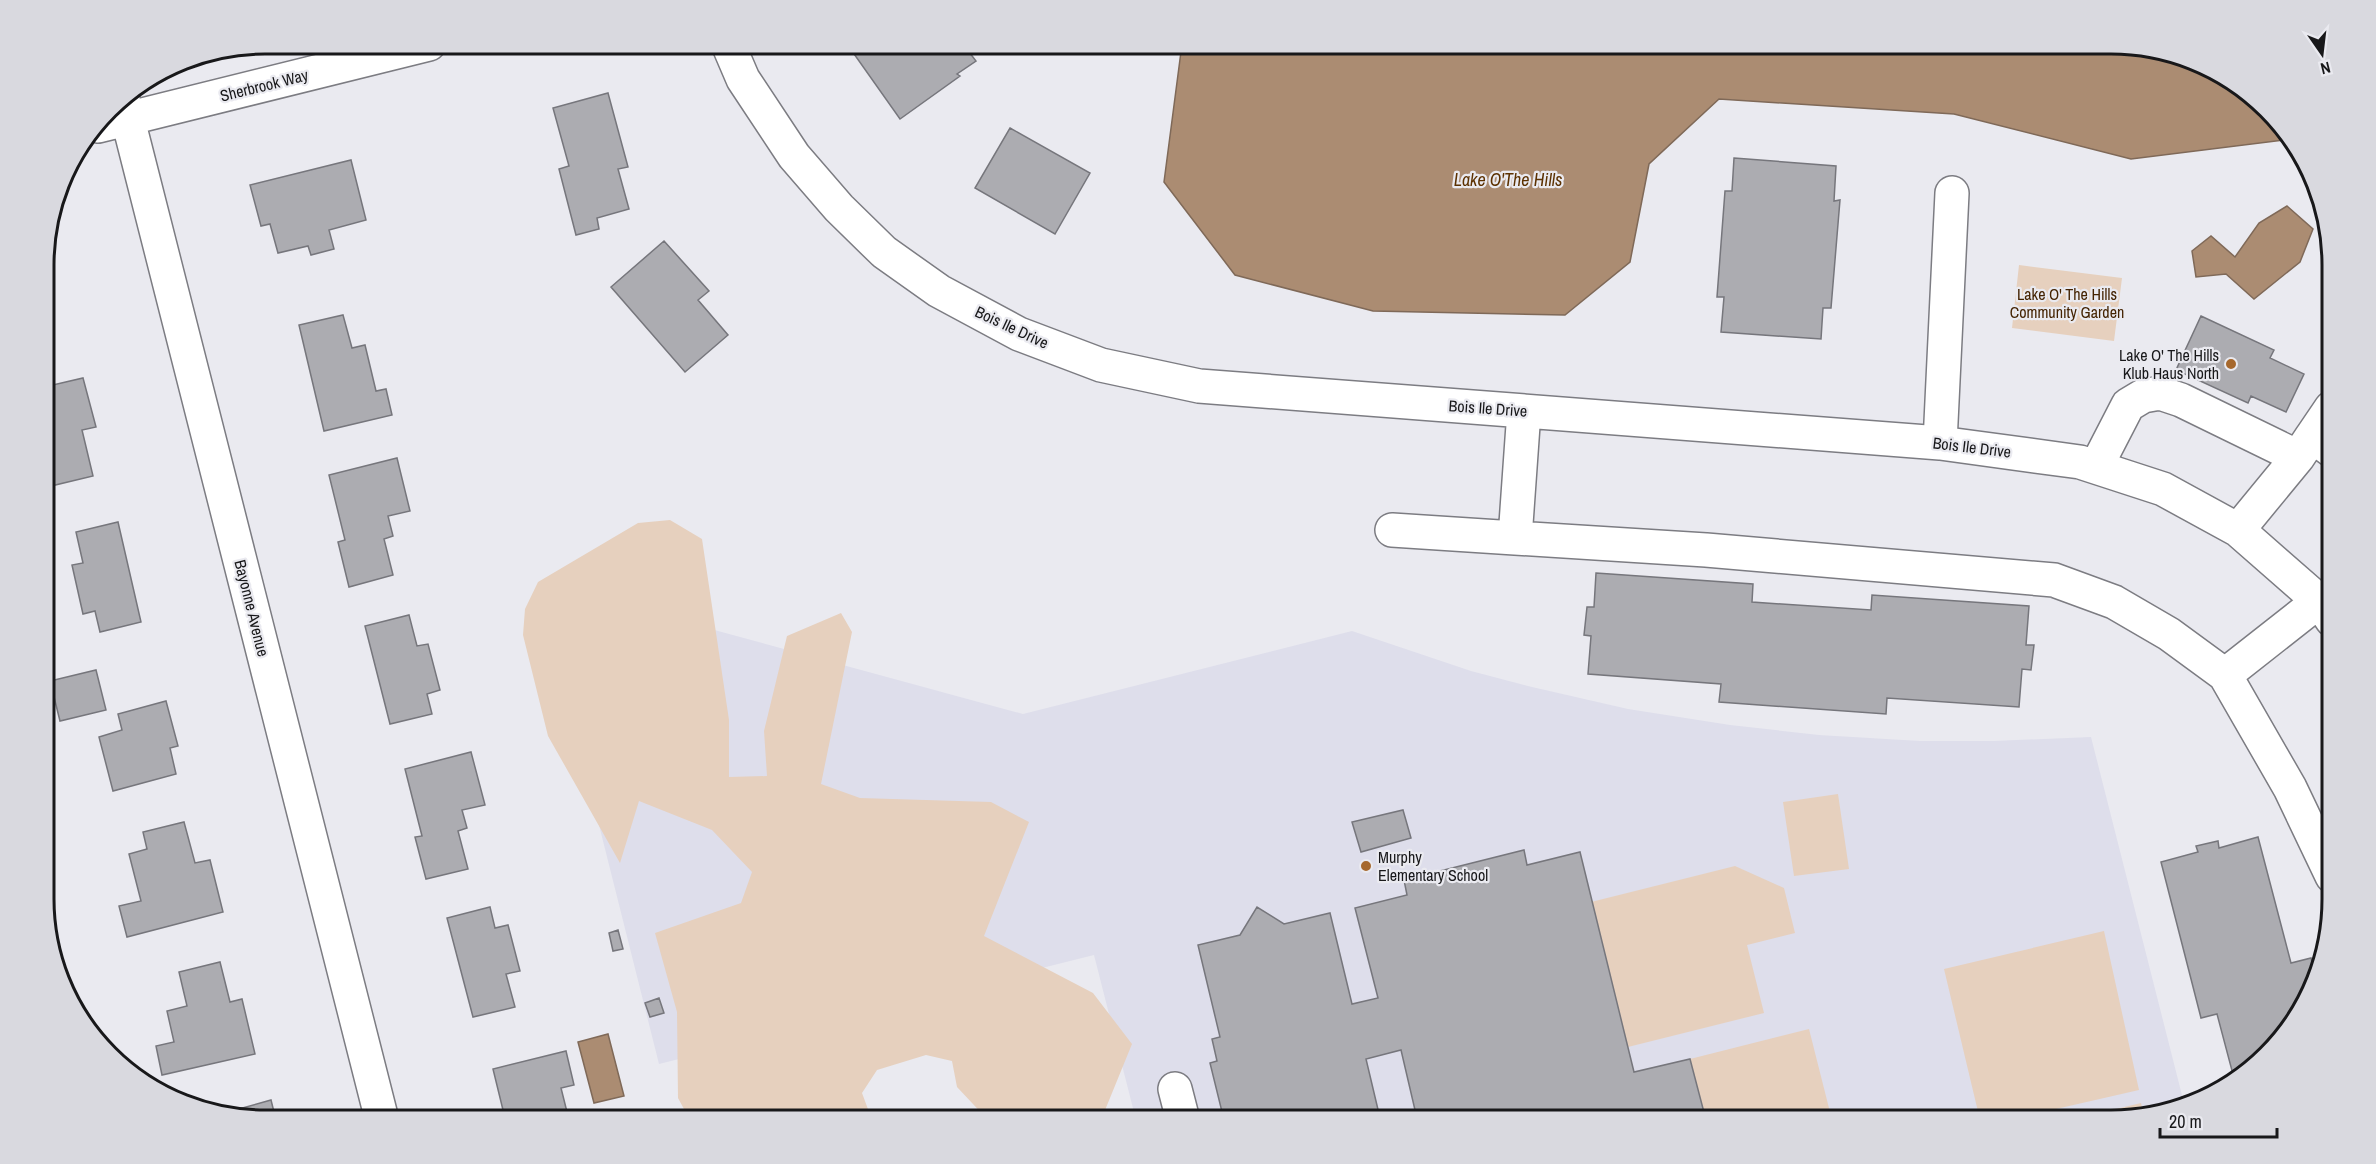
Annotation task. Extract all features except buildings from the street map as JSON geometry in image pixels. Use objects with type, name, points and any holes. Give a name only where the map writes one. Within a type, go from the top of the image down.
[{"type":"street","name":"Sherbrook Way","points":[[119,113],[384,54]]},
{"type":"street","name":"Bois Ile Drive","points":[[732,54],[743,79],[794,156],[839,208],[884,252],[939,291],[1019,334],[1101,365],[1199,386],[1940,442],[2080,462],[2163,489],[2238,530],[2322,608]]},
{"type":"street","name":"Bayonne Avenue","points":[[116,116],[379,1110]]},
{"type":"street","points":[[1940,442],[1952,193]]},
{"type":"street","points":[[2096,467],[2128,405],[2143,396],[2160,393],[2314,448]]},
{"type":"street","points":[[1515,537],[1524,411]]},
{"type":"street","points":[[2238,530],[2314,448],[2322,429]]},
{"type":"street","points":[[1392,530],[1706,550],[2054,580],[2114,602],[2169,634],[2225,675],[2290,788],[2322,855]]},
{"type":"street","points":[[2225,675],[2322,613]]},
{"type":"shaded area","name":"Murphy Elementary School","points":[[538,582],[1023,714],[1352,631],[1471,671],[1532,687],[1628,709],[1730,725],[1819,735],[1920,741],[2091,737],[2183,1098],[2125,1110],[1133,1110],[1094,955],[659,1064]]},
{"type":"green space","name":"Lake O' The Hills Community Garden","points":[[2019,265],[2122,278],[2114,341],[2012,328]]},
{"type":"green space","points":[[670,520],[702,539],[729,720],[729,777],[767,776],[764,731],[787,636],[841,613],[852,632],[821,784],[860,798],[991,802],[1029,822],[984,936],[1093,993],[1132,1044],[1105,1110],[979,1110],[957,1087],[952,1061],[926,1055],[877,1070],[862,1093],[868,1110],[685,1110],[678,1098],[677,1012],[655,933],[741,903],[752,872],[712,830],[639,801],[620,863],[548,736],[523,635],[525,609],[538,582],[638,523]]},
{"type":"green space","points":[[1838,794],[1849,869],[1794,876],[1783,802]]},
{"type":"green space","points":[[1735,866],[1784,888],[1795,933],[1747,945],[1764,1013],[1628,1047],[1591,902]]},
{"type":"green space","points":[[2104,931],[2139,1090],[2052,1110],[1978,1110],[1944,969]]},
{"type":"green space","points":[[1809,1029],[1829,1110],[1703,1110],[1690,1059]]},
{"type":"green space","points":[[2141,1103],[2142,1107],[2125,1110],[2112,1110]]},
{"type":"water","name":"Lake O'The Hills","points":[[1181,54],[2125,54],[2179,65],[2216,82],[2250,106],[2280,140],[2131,159],[1954,114],[1719,99],[1649,164],[1630,262],[1565,315],[1373,311],[1235,275],[1164,182]]},
{"type":"water","points":[[2287,206],[2313,229],[2300,262],[2254,299],[2226,274],[2196,277],[2192,251],[2211,236],[2235,257],[2259,223]]},
{"type":"water","points":[[608,1034],[624,1096],[594,1103],[578,1042]]},
{"type":"place","name":"Lake O' The Hills Klub Haus North","points":[[2231,364]]},
{"type":"place","name":"Murphy Elementary School","points":[[1366,866]]}]
